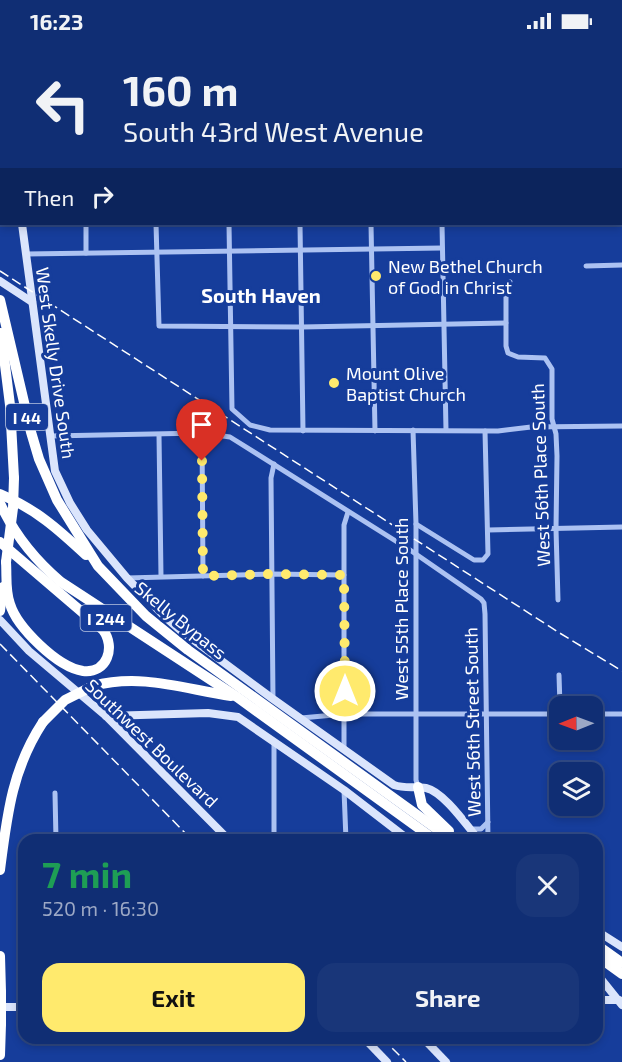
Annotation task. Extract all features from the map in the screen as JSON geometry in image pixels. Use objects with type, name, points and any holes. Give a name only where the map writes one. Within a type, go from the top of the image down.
[{"type":"highway","points":[[0,301],[14,478],[14,508],[0,611]]},
{"type":"highway","name":"Skelly Bypass","points":[[0,301],[39,459],[57,500],[98,566],[146,616],[188,650],[444,834]]},
{"type":"highway","points":[[0,494],[46,518],[98,566]]},
{"type":"highway","name":"Skelly Bypass","points":[[1,506],[24,544],[52,574],[70,589],[237,697],[427,834]]},
{"type":"highway","name":"I 244","points":[[0,542],[66,596],[147,640]]},
{"type":"highway","points":[[6,562],[8,596],[14,614],[34,638],[58,658],[81,670],[96,669],[109,656],[108,637],[66,596]]},
{"type":"highway","points":[[0,870],[8,808],[16,778],[32,739],[43,722],[65,700],[93,686],[115,681],[157,681],[237,697]]},
{"type":"highway","points":[[418,788],[422,805],[452,834]]},
{"type":"highway","points":[[603,949],[622,963]]},
{"type":"highway","points":[[0,956],[0,1055]]},
{"type":"highway","points":[[603,960],[622,974]]},
{"type":"street","name":"West Skelly Drive South","points":[[22,225],[55,471],[70,503],[94,540],[127,578],[180,630],[394,785],[434,790],[474,834]]},
{"type":"street","points":[[86,225],[86,253]]},
{"type":"street","points":[[156,225],[159,326],[302,327],[506,323],[506,296],[510,282]]},
{"type":"street","points":[[229,225],[232,409],[242,420],[260,429],[303,431],[485,430],[553,426],[622,426]]},
{"type":"street","points":[[300,225],[303,431]]},
{"type":"street","points":[[370,225],[375,430]]},
{"type":"street","points":[[442,225],[446,430]]},
{"type":"street","points":[[26,254],[442,248]]},
{"type":"street","points":[[586,266],[622,265]]},
{"type":"street","points":[[0,281],[32,302]]},
{"type":"street","name":"West 56th Place South","points":[[506,323],[508,353],[518,357],[539,357],[548,360],[552,369],[553,426],[556,434],[557,456],[558,600]]},
{"type":"street","name":"West 55th Place South","points":[[413,430],[416,524],[416,780],[418,788]]},
{"type":"street","points":[[416,524],[474,560],[483,560],[488,554],[485,430]]},
{"type":"street","points":[[50,436],[202,433],[230,437],[415,554]]},
{"type":"street","points":[[202,433],[203,576]]},
{"type":"street","points":[[159,435],[161,576]]},
{"type":"street","points":[[273,699],[271,478],[274,464]]},
{"type":"street","points":[[344,748],[344,525],[348,512]]},
{"type":"street","points":[[488,530],[622,527]]},
{"type":"street","name":"West 56th Street South","points":[[415,554],[476,594],[484,603],[488,834]]},
{"type":"street","points":[[127,578],[272,574],[344,575]]},
{"type":"street","name":"Southwest Boulevard","points":[[0,620],[29,651],[106,716],[223,834]]},
{"type":"street","points":[[559,675],[560,696]]},
{"type":"street","points":[[106,716],[208,713],[238,717],[344,789],[401,834]]},
{"type":"street","points":[[301,718],[345,714],[549,714]]},
{"type":"street","points":[[603,714],[622,714]]},
{"type":"street","points":[[274,741],[274,834]]},
{"type":"street","points":[[344,789],[346,834]]},
{"type":"street","points":[[55,793],[56,834]]},
{"type":"street","points":[[470,829],[481,829],[488,822]]},
{"type":"street","points":[[603,935],[622,947]]},
{"type":"street","points":[[603,981],[620,1002]]},
{"type":"street","points":[[603,1001],[620,1002]]},
{"type":"street","points":[[0,1007],[18,1007]]},
{"type":"street","points":[[370,1044],[387,1062]]},
{"type":"street","points":[[429,1044],[446,1062]]},
{"type":"railway","points":[[0,271],[558,632],[622,671]]},
{"type":"railway","points":[[0,644],[186,834]]},
{"type":"railway","points":[[388,1044],[406,1062]]},
{"type":"place","name":"New Bethel Church of God in Christ","points":[[376,276]]},
{"type":"place","name":"Mount Olive Baptist Church","points":[[334,383]]},
{"type":"district","name":"South Haven","points":[[261,295]]},
{"type":"route","points":[[202,461],[203,576],[344,575],[345,691]]}]
